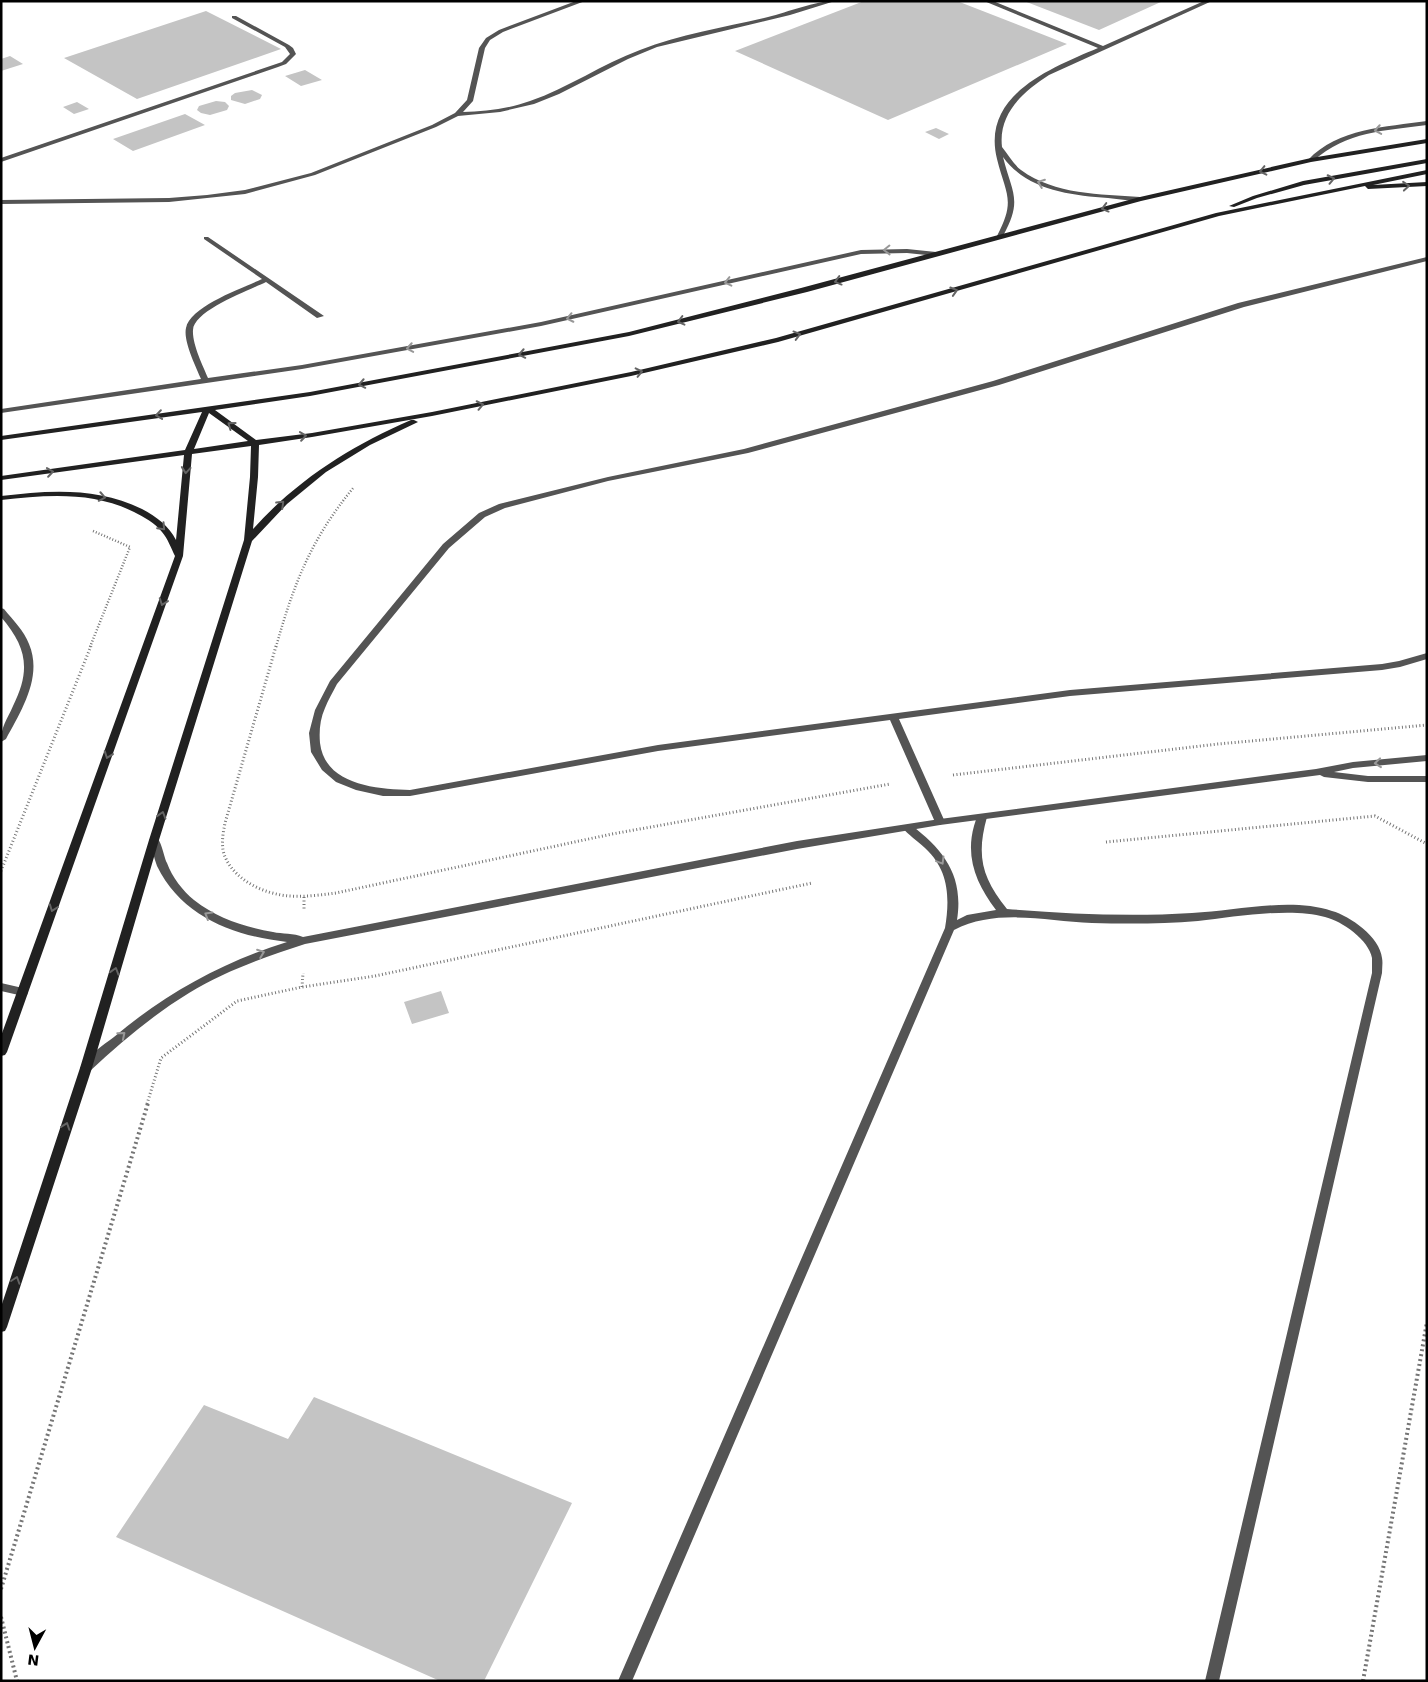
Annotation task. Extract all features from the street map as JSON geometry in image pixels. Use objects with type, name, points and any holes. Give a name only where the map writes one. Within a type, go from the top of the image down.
[{"type":"street","points":[[1,202],[169,200],[245,192],[313,174],[434,126],[457,114],[470,101],[482,48],[488,39],[501,31],[582,1]]},
{"type":"street","points":[[457,114],[494,111],[522,106],[556,93],[600,69],[654,46],[787,14],[832,1]]},
{"type":"street","points":[[987,1],[1102,48]]},
{"type":"street","points":[[1000,236],[1008,223],[1013,209],[1012,195],[1002,166],[998,145],[998,127],[1006,112],[1017,98],[1032,84],[1050,73],[1209,1]]},
{"type":"street","points":[[1,160],[276,66],[290,58],[293,54],[292,49],[234,17]]},
{"type":"street","points":[[1311,160],[1326,148],[1344,139],[1366,132],[1427,124]]},
{"type":"street","points":[[1,438],[310,394],[629,334],[804,290],[1140,199],[1311,160],[1427,141]]},
{"type":"street","points":[[998,145],[1018,171],[1044,185],[1076,192],[1140,199]]},
{"type":"street","points":[[1218,214],[1253,197],[1277,190],[1427,161]]},
{"type":"street","points":[[1,478],[188,453],[432,414],[631,374],[778,340],[1218,214],[1427,172]]},
{"type":"street","points":[[1350,186],[1388,187],[1427,184]]},
{"type":"street","points":[[206,238],[320,316]]},
{"type":"street","points":[[1,411],[302,367],[541,324],[861,252],[907,250],[936,254]]},
{"type":"street","points":[[1427,259],[1241,305],[996,383],[745,451],[608,479],[502,506],[482,515],[446,546],[334,683],[322,701],[316,719],[314,737],[318,756],[325,767],[336,778],[350,786],[368,791],[389,794],[410,793],[658,748],[894,716],[1070,693],[1382,667],[1427,656]]},
{"type":"street","points":[[206,382],[189,332],[192,321],[204,310],[266,280]]},
{"type":"street","points":[[207,408],[255,443]]},
{"type":"street","points":[[1,1052],[179,556],[188,453],[207,408]]},
{"type":"street","points":[[248,540],[280,504],[320,472],[373,440],[432,414]]},
{"type":"street","points":[[1,1327],[86,1068],[154,840],[248,540],[255,443]]},
{"type":"street","points":[[1,498],[62,493],[101,496],[122,502],[157,521],[169,534],[179,556]]},
{"type":"street","points":[[1,611],[17,628],[27,647],[30,668],[26,691],[1,739]]},
{"type":"street","points":[[894,716],[940,822]]},
{"type":"street","points":[[86,1068],[123,1033],[150,1012],[186,989],[224,969],[263,952],[304,940],[787,847],[940,822],[1316,772],[1353,765],[1427,758]]},
{"type":"street","points":[[1316,772],[1368,779],[1427,780]]},
{"type":"street","points":[[982,817],[975,844],[976,861],[980,878],[1004,913]]},
{"type":"street","points":[[625,1681],[950,928],[955,907],[953,885],[950,878],[935,850],[907,828]]},
{"type":"street","points":[[154,840],[158,859],[167,878],[181,895],[199,910],[220,922],[246,931],[274,938],[304,940]]},
{"type":"street","points":[[950,928],[967,920],[1004,913],[1091,919],[1142,919],[1308,909],[1330,914],[1351,924],[1367,938],[1377,956],[1378,973],[1212,1681]]},
{"type":"street","points":[[1,986],[23,992]]},
{"type":"path","points":[[1,871],[130,547],[92,531]]},
{"type":"path","points":[[1106,842],[1375,816],[1427,844]]},
{"type":"path","points":[[1,1589],[161,1058],[236,1000],[302,987],[375,976],[812,883]]},
{"type":"path","points":[[1364,1681],[1427,1322]]},
{"type":"path","points":[[1,1617],[17,1681]]},
{"type":"building","points":[[864,1],[957,1],[1067,44],[888,120],[735,51]]},
{"type":"building","points":[[1024,1],[1163,1],[1099,30]]},
{"type":"building","points":[[206,11],[281,49],[137,99],[64,58]]},
{"type":"building","points":[[10,56],[23,64],[1,71],[1,59]]},
{"type":"building","points":[[305,70],[322,80],[301,86],[285,76]]},
{"type":"building","points":[[252,90],[262,95],[260,99],[245,104],[231,100],[231,96],[235,93]]},
{"type":"building","points":[[216,101],[225,102],[229,106],[227,110],[210,115],[197,110],[199,106]]},
{"type":"building","points":[[77,102],[89,109],[74,114],[63,107]]},
{"type":"building","points":[[185,114],[205,125],[133,151],[113,139]]},
{"type":"building","points":[[936,128],[949,134],[939,139],[925,132]]},
{"type":"building","points":[[441,991],[449,1013],[412,1024],[404,1002]]},
{"type":"building","points":[[314,1397],[572,1503],[484,1681],[440,1681],[116,1537],[204,1405],[288,1439]]}]
